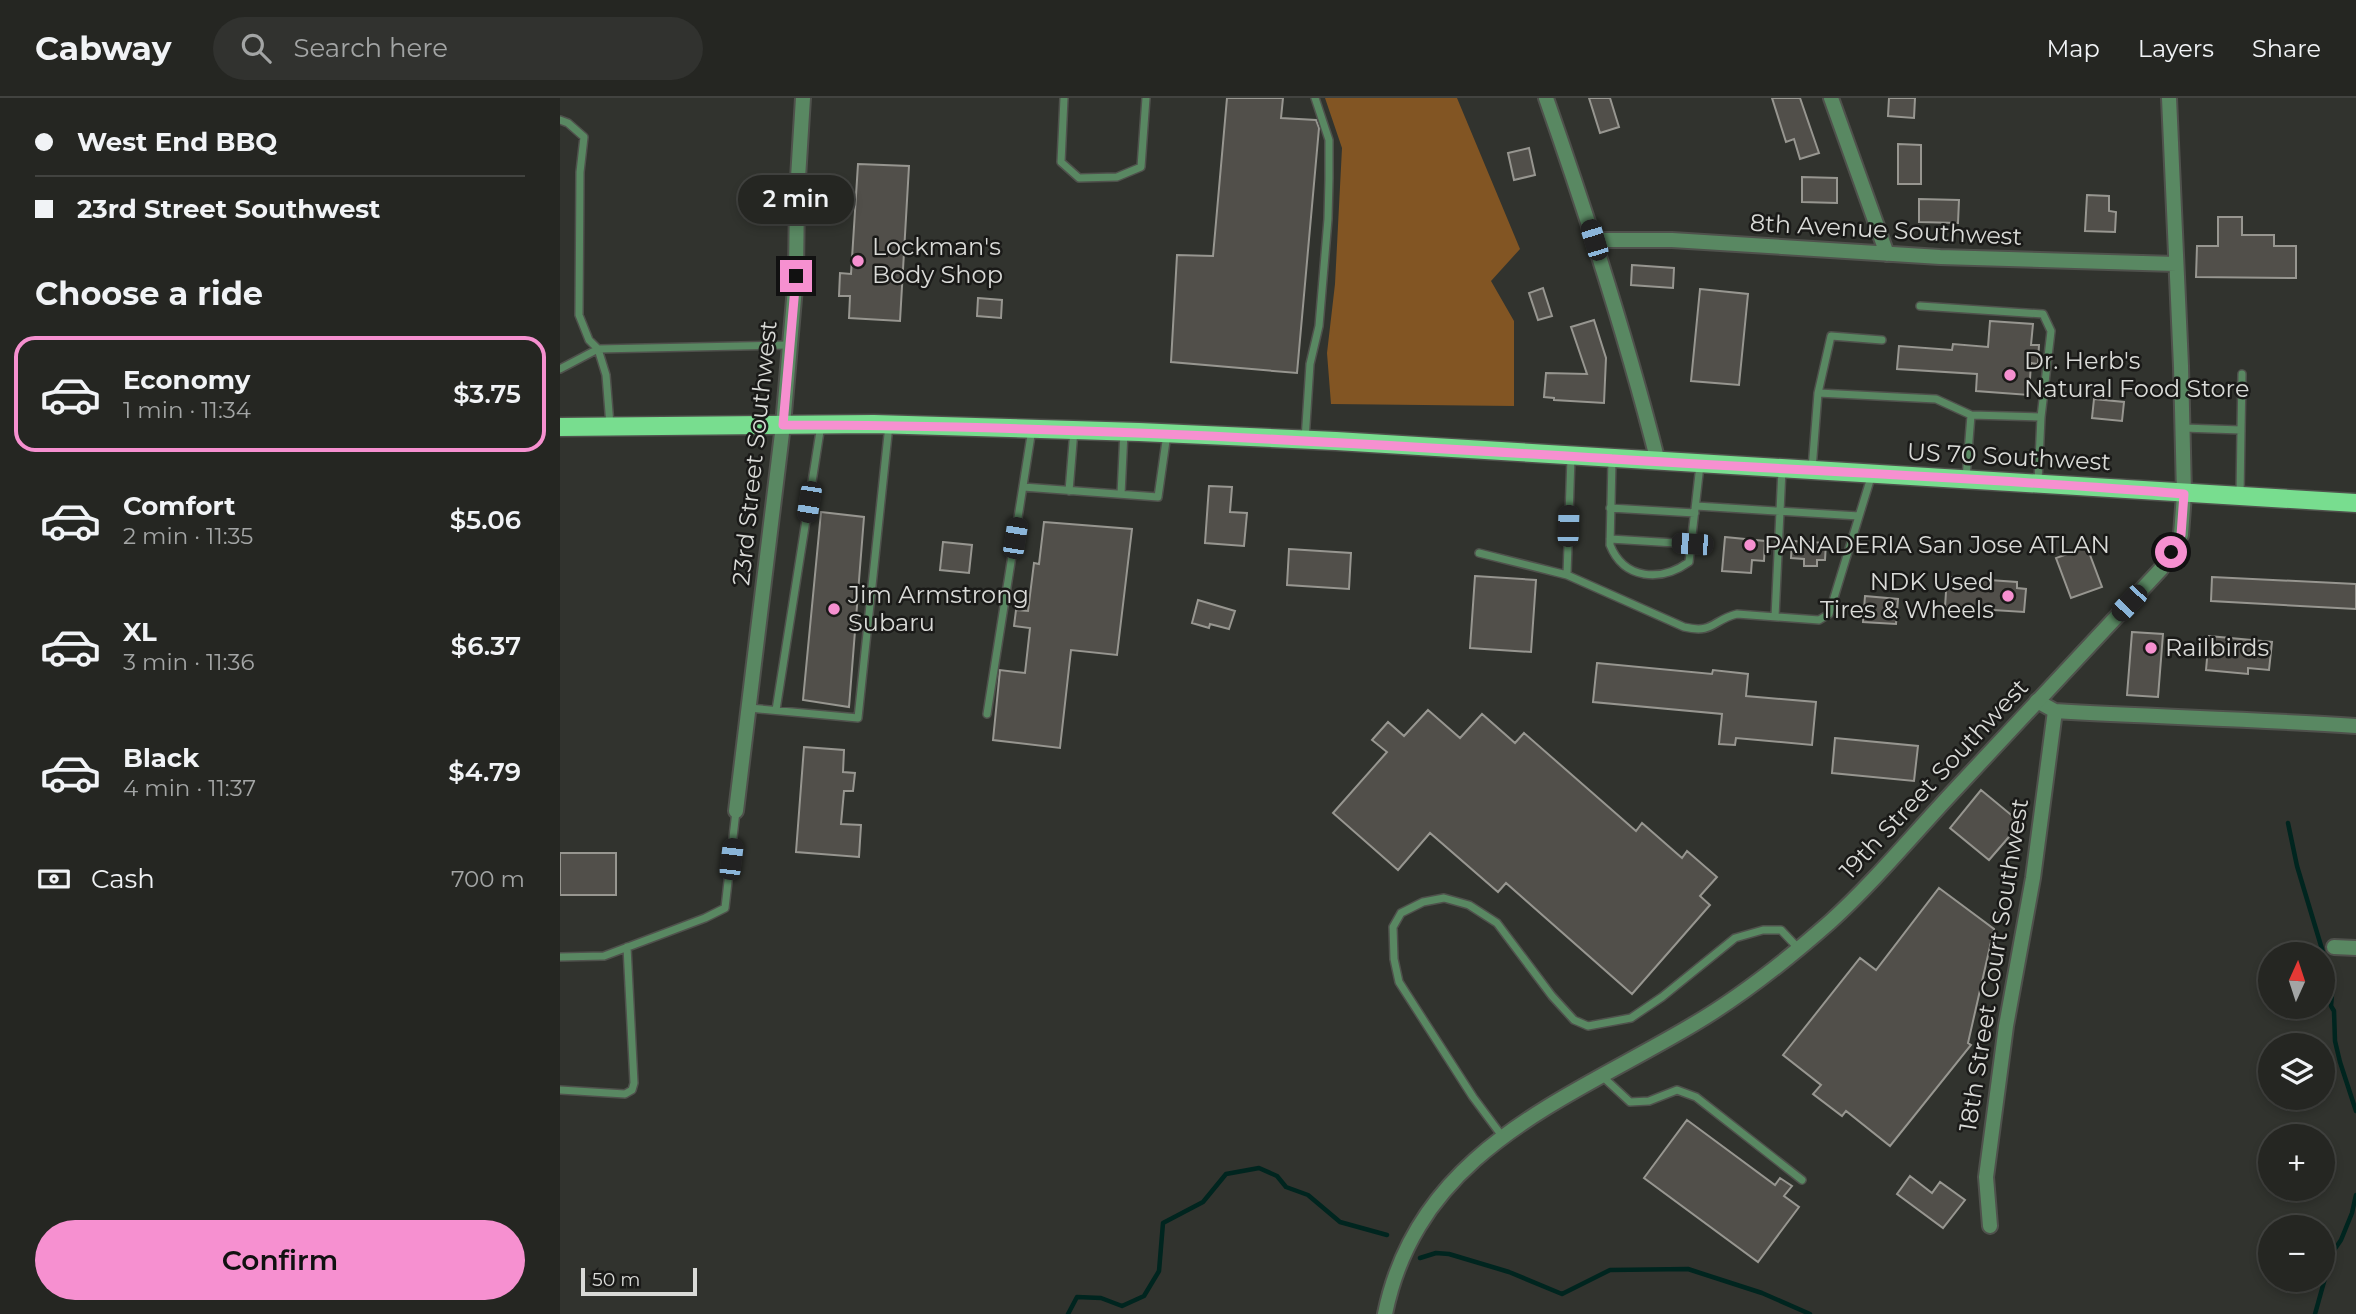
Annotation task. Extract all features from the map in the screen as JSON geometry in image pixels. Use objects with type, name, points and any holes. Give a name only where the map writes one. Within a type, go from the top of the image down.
[{"type":"main road","name":"US 70 Southwest","points":[[560,427],[890,424],[1124,431],[1966,478],[2356,503]]},
{"type":"street","name":"23rd Street Southwest","points":[[736,811],[783,425],[796,276],[797,194],[803,98]]},
{"type":"street","points":[[1546,98],[1625,340],[1658,462]]},
{"type":"street","points":[[1831,98],[1887,254]]},
{"type":"street","name":"19th Street Southwest","points":[[1385,1314],[1401,1263],[1417,1230],[1452,1181],[1468,1164],[1502,1136],[1575,1090],[1696,1023],[1746,990],[1799,949],[1856,896],[2161,569],[2181,535],[2184,494],[2169,98]]},
{"type":"street","name":"8th Avenue Southwest","points":[[1594,240],[1672,240],[1887,254],[2176,264]]},
{"type":"street","points":[[2037,701],[2055,711],[2356,726]]},
{"type":"street","name":"18th Street Court Southwest","points":[[1990,1226],[1986,1177],[2006,1026],[2033,878],[2055,711]]},
{"type":"street","points":[[2335,947],[2356,948]]},
{"type":"lane","points":[[1064,98],[1061,162],[1079,178],[1117,177],[1141,167],[1146,98]]},
{"type":"lane","points":[[1305,440],[1310,365],[1319,326],[1329,192],[1329,140],[1315,98]]},
{"type":"lane","points":[[560,120],[568,123],[584,138],[580,172],[579,316],[589,340],[598,349],[606,374],[610,426]]},
{"type":"lane","points":[[1920,306],[2043,314],[2051,331],[2041,417],[2038,483]]},
{"type":"lane","points":[[1811,470],[1818,393],[1831,337],[1882,340]]},
{"type":"lane","points":[[560,369],[598,349],[790,345]]},
{"type":"lane","points":[[2240,497],[2242,374]]},
{"type":"lane","points":[[1818,393],[1936,399],[1970,415],[2041,417]]},
{"type":"lane","points":[[1966,478],[1970,415]]},
{"type":"lane","points":[[776,710],[821,424]]},
{"type":"lane","points":[[749,708],[858,718],[890,424]]},
{"type":"lane","points":[[987,714],[1032,428]]},
{"type":"lane","points":[[2183,428],[2241,430]]},
{"type":"lane","points":[[1069,491],[1074,430]]},
{"type":"lane","points":[[1121,494],[1124,431]]},
{"type":"lane","points":[[1023,487],[1158,497],[1167,433]]},
{"type":"lane","points":[[1567,575],[1571,456]]},
{"type":"lane","points":[[1612,459],[1612,552],[1623,564],[1642,574],[1655,576],[1687,564],[1690,558],[1700,464]]},
{"type":"lane","points":[[1774,617],[1782,469]]},
{"type":"lane","points":[[1479,553],[1567,575],[1694,629],[1704,630],[1737,614],[1819,620],[1829,614],[1872,473]]},
{"type":"lane","points":[[1611,508],[1780,511],[1859,516]]},
{"type":"lane","points":[[1610,539],[1692,544]]},
{"type":"lane","points":[[560,957],[604,956],[725,908],[736,811]]},
{"type":"lane","points":[[1502,1136],[1399,982],[1394,959],[1393,928],[1401,914],[1423,902],[1444,898],[1469,905],[1497,923],[1552,996],[1574,1020],[1588,1026],[1631,1018],[1662,997],[1735,938],[1763,930],[1781,930],[1799,949]]},
{"type":"lane","points":[[560,1090],[625,1094],[632,1090],[635,1083],[627,947]]},
{"type":"lane","points":[[1601,1076],[1630,1102],[1649,1101],[1677,1090],[1696,1097],[1802,1180]]},
{"type":"shaded area","points":[[1325,98],[1457,98],[1520,249],[1491,281],[1514,321],[1514,406],[1331,404],[1327,353],[1335,284],[1342,148]]},
{"type":"building","points":[[1227,98],[1283,98],[1281,118],[1316,120],[1319,128],[1297,373],[1171,362],[1177,255],[1213,256]]},
{"type":"building","points":[[1589,98],[1610,98],[1619,127],[1600,133]]},
{"type":"building","points":[[1772,98],[1800,98],[1819,153],[1800,159],[1794,139],[1786,142]]},
{"type":"building","points":[[1889,98],[1915,98],[1914,118],[1888,116]]},
{"type":"building","points":[[1898,144],[1921,145],[1921,184],[1898,184]]},
{"type":"building","points":[[1529,148],[1535,175],[1514,180],[1508,153]]},
{"type":"building","points":[[858,164],[909,166],[900,321],[849,318],[850,296],[839,296],[840,273],[851,274]]},
{"type":"building","points":[[1802,177],[1837,178],[1837,203],[1802,202]]},
{"type":"building","points":[[2087,195],[2109,196],[2109,211],[2116,212],[2115,232],[2085,231]]},
{"type":"building","points":[[1919,199],[1959,200],[1958,223],[1919,222]]},
{"type":"building","points":[[2218,217],[2242,217],[2242,235],[2274,235],[2274,246],[2296,246],[2296,278],[2196,277],[2197,246],[2218,246]]},
{"type":"building","points":[[1632,265],[1674,268],[1673,288],[1631,285]]},
{"type":"building","points":[[1543,288],[1552,316],[1538,320],[1529,293]]},
{"type":"building","points":[[1700,289],[1748,294],[1739,385],[1691,381]]},
{"type":"building","points":[[978,298],[1002,300],[1001,318],[977,316]]},
{"type":"building","points":[[1594,320],[1606,358],[1604,403],[1544,397],[1546,373],[1587,374],[1571,327]]},
{"type":"building","points":[[1990,321],[2033,324],[2031,345],[2039,345],[2038,364],[2031,363],[2029,395],[1976,391],[1977,374],[1897,369],[1899,346],[1952,350],[1953,344],[1988,347]]},
{"type":"building","points":[[2094,399],[2124,402],[2122,421],[2092,418]]},
{"type":"building","points":[[1209,486],[1232,487],[1230,512],[1247,513],[1244,546],[1205,543]]},
{"type":"building","name":"Jim Armstrong Subaru","points":[[821,512],[864,517],[849,707],[803,700]]},
{"type":"building","points":[[1044,522],[1132,529],[1117,655],[1071,650],[1060,748],[993,740],[1000,670],[1025,673],[1030,628],[1014,626],[1016,610],[1028,611],[1034,563],[1039,564]]},
{"type":"building","points":[[1725,537],[1765,541],[1764,561],[1752,560],[1751,573],[1722,571]]},
{"type":"building","points":[[1792,541],[1826,543],[1825,560],[1817,560],[1817,566],[1804,566],[1804,559],[1791,558]]},
{"type":"building","points":[[943,542],[972,545],[969,573],[940,570]]},
{"type":"building","points":[[2087,547],[2102,587],[2071,598],[2056,558]]},
{"type":"building","points":[[1289,549],[1351,553],[1349,589],[1287,585]]},
{"type":"building","points":[[1475,576],[1536,580],[1531,652],[1470,648]]},
{"type":"building","points":[[1947,577],[2017,582],[2017,588],[2026,589],[2024,612],[1945,607]]},
{"type":"building","points":[[2212,577],[2356,584],[2356,609],[2211,601]]},
{"type":"building","points":[[1865,596],[1898,599],[1896,624],[1863,622]]},
{"type":"building","points":[[1198,600],[1235,611],[1229,629],[1210,624],[1209,628],[1192,623]]},
{"type":"building","points":[[2132,632],[2163,634],[2158,697],[2127,695]]},
{"type":"building","points":[[2209,636],[2272,642],[2269,670],[2248,668],[2248,674],[2206,670]]},
{"type":"building","points":[[1597,663],[1712,674],[1713,670],[1748,674],[1746,696],[1816,702],[1812,745],[1736,738],[1735,745],[1719,744],[1722,714],[1593,702]]},
{"type":"building","points":[[1428,710],[1460,738],[1482,714],[1515,743],[1524,733],[1636,831],[1642,823],[1682,858],[1687,851],[1717,877],[1700,896],[1710,905],[1632,994],[1506,883],[1498,892],[1430,833],[1398,870],[1333,813],[1387,752],[1372,740],[1388,722],[1404,736]]},
{"type":"building","points":[[1835,738],[1918,746],[1914,781],[1832,773]]},
{"type":"building","points":[[804,747],[844,750],[843,772],[855,773],[853,791],[844,791],[841,824],[861,825],[859,857],[796,852]]},
{"type":"building","points":[[1981,790],[2021,823],[1989,860],[1950,828]]},
{"type":"building","points":[[560,853],[616,853],[616,895],[560,895]]},
{"type":"building","points":[[1939,888],[1994,929],[1968,1043],[1971,1045],[1890,1146],[1846,1111],[1842,1116],[1813,1094],[1821,1085],[1783,1055],[1860,958],[1876,970]]},
{"type":"building","points":[[1687,1120],[1775,1185],[1780,1178],[1792,1186],[1784,1196],[1799,1207],[1758,1262],[1644,1178]]},
{"type":"building","points":[[1910,1176],[1932,1193],[1940,1182],[1965,1200],[1943,1228],[1897,1194]]},
{"type":"waterway","points":[[2288,823],[2297,866],[2328,969],[2335,1041],[2356,1111]]},
{"type":"waterway","points":[[1068,1314],[1077,1297],[1101,1298],[1122,1306],[1144,1296],[1159,1271],[1163,1223],[1203,1202],[1226,1174],[1259,1168],[1277,1176],[1286,1187],[1308,1195],[1340,1222],[1387,1235]]},
{"type":"waterway","points":[[2315,1314],[2332,1253],[2341,1240],[2356,1195]]},
{"type":"waterway","points":[[1420,1258],[1436,1253],[1449,1254],[1509,1272],[1562,1294],[1610,1270],[1688,1269],[1762,1293],[1810,1314]]},
{"type":"place","name":"Lockman's Body Shop","points":[[858,261]]},
{"type":"place","name":"Dr. Herb's Natural Food Store","points":[[2010,375]]},
{"type":"place","name":"PANADERIA San Jose ATLAN","points":[[1750,545]]},
{"type":"place","name":"NDK Used Tires & Wheels","points":[[2008,596]]},
{"type":"place","name":"Jim Armstrong Subaru","points":[[834,609]]},
{"type":"place","name":"Railbirds","points":[[2151,648]]},
{"type":"route","points":[[796,276],[783,425],[959,426],[1336,441],[2111,487],[2184,494],[2181,535],[2171,552]]}]
